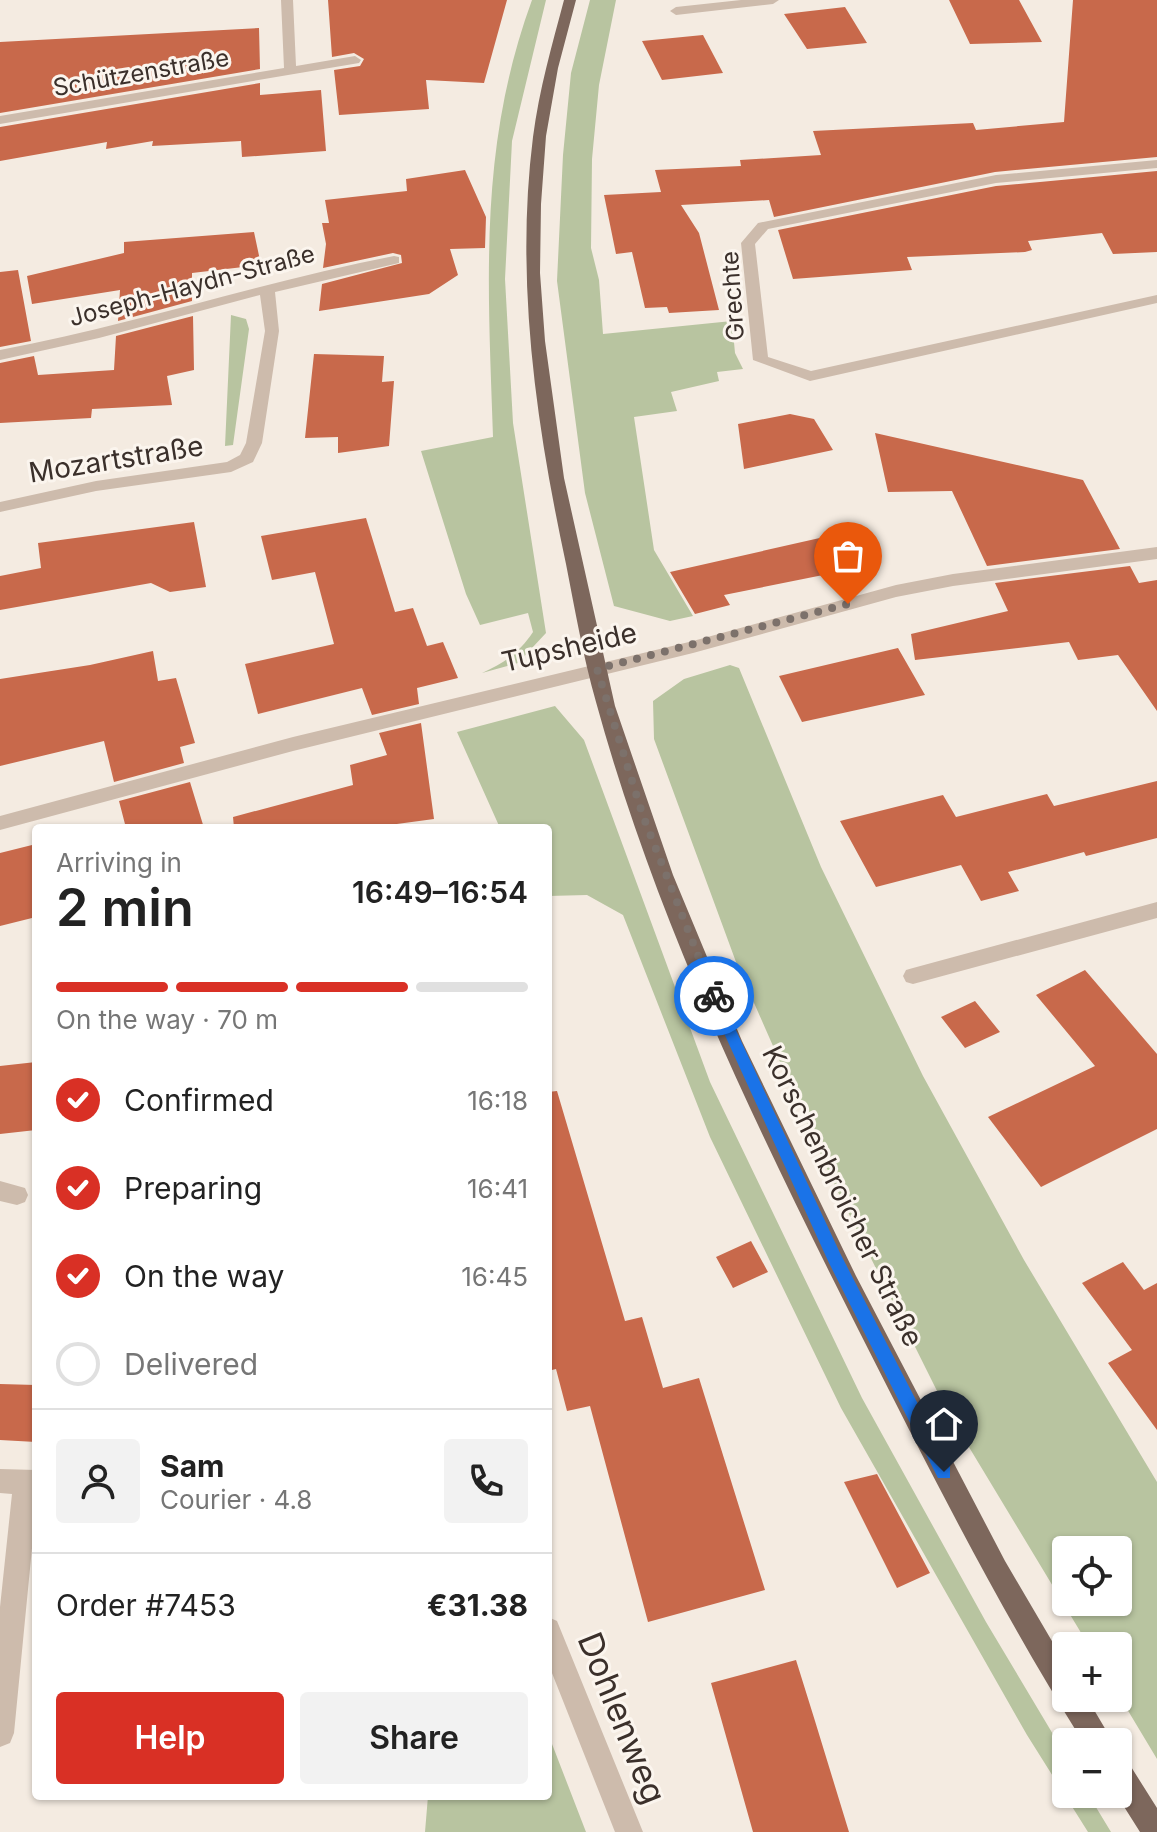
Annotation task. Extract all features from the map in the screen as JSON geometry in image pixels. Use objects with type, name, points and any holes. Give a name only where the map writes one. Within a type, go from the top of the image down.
[{"type":"main road","name":"Korschenbroicher Straße","points":[[570,0],[555,47],[536,159],[532,296],[548,444],[597,669],[629,776],[671,892],[767,1117],[854,1296],[1014,1608],[1052,1668]]},
{"type":"main road","points":[[1132,1794],[1156,1832]]},
{"type":"street","points":[[287,0],[290,70]]},
{"type":"street","points":[[676,11],[773,0]]},
{"type":"street","name":"Schützenstraße","points":[[0,120],[355,60]]},
{"type":"street","name":"Grechte","points":[[1157,164],[996,179],[763,226],[748,243],[761,360],[810,376],[1157,299]]},
{"type":"street","name":"Joseph-Haydn-Straße","points":[[0,355],[113,331],[326,273],[394,260]]},
{"type":"street","name":"Mozartstraße","points":[[0,507],[96,486],[220,469],[240,463],[252,451],[272,331],[267,289]]},
{"type":"street","name":"Tupsheide","points":[[0,823],[293,744],[915,587],[1157,553]]},
{"type":"street","points":[[913,976],[1157,910]]},
{"type":"street","points":[[0,1733],[21,1482]]},
{"type":"street","name":"Dohlenweg","points":[[552,1640],[629,1832]]},
{"type":"green space","points":[[532,0],[546,0],[512,141],[505,279],[513,423],[546,633],[518,663],[482,673],[510,657],[528,639],[533,632],[528,613],[480,625],[466,594],[421,451],[493,437],[489,325],[490,216],[502,109]]},
{"type":"green space","points":[[590,0],[616,0],[599,85],[592,159],[591,248],[599,280],[603,334],[732,321],[735,353],[743,369],[717,372],[719,381],[671,392],[677,411],[634,417],[654,550],[693,616],[670,621],[614,606],[585,493],[557,281],[563,155],[571,73]]},
{"type":"green space","points":[[231,315],[246,319],[249,329],[233,445],[225,446]]},
{"type":"green space","points":[[730,665],[739,668],[821,867],[923,1076],[1024,1260],[1157,1482],[1157,1759],[1129,1712],[1132,1712],[1132,1632],[1081,1632],[1071,1616],[1132,1616],[1132,1536],[1052,1536],[1052,1585],[946,1409],[833,1182],[736,962],[654,739],[653,701],[684,679]]},
{"type":"green space","points":[[555,706],[584,740],[710,1082],[862,1398],[986,1622],[1052,1733],[1052,1775],[841,1408],[710,1137],[623,915],[587,895],[552,896],[552,824],[498,824],[457,732]]},
{"type":"green space","points":[[552,1744],[586,1832],[425,1832],[428,1800],[552,1800]]},
{"type":"green space","points":[[1073,1808],[1096,1808],[1111,1832],[1088,1832]]},
{"type":"building","points":[[328,0],[507,0],[484,83],[426,80],[429,109],[339,115],[334,70],[360,66],[364,59],[354,53],[332,57]]},
{"type":"building","points":[[949,0],[1019,0],[1042,42],[970,44]]},
{"type":"building","points":[[1073,0],[1157,0],[1157,157],[995,172],[774,217],[769,200],[681,205],[699,233],[719,310],[669,313],[667,307],[645,308],[632,252],[616,254],[604,195],[661,192],[655,170],[741,166],[740,160],[821,155],[813,131],[973,123],[976,130],[1064,122]]},
{"type":"building","points":[[845,7],[867,43],[807,49],[784,14]]},
{"type":"building","points":[[259,28],[260,69],[0,113],[0,42]]},
{"type":"building","points":[[703,35],[723,73],[662,80],[642,41]]},
{"type":"building","points":[[260,83],[260,95],[321,90],[326,151],[242,157],[241,141],[152,146],[153,141],[106,149],[107,142],[0,161],[0,127]]},
{"type":"building","points":[[465,170],[486,217],[485,248],[450,249],[458,275],[429,294],[319,311],[322,284],[402,263],[401,255],[393,253],[323,268],[326,244],[322,223],[329,223],[325,200],[407,191],[406,179]]},
{"type":"building","points":[[1157,171],[1157,252],[1113,254],[1102,233],[1028,241],[1032,250],[1025,252],[907,257],[912,270],[793,279],[778,230],[996,186]]},
{"type":"building","points":[[254,232],[261,265],[192,273],[192,301],[118,321],[120,290],[32,304],[27,276],[124,253],[124,242]]},
{"type":"building","points":[[18,270],[31,341],[0,347],[0,272]]},
{"type":"building","points":[[193,316],[194,370],[167,376],[172,405],[92,409],[91,418],[0,423],[0,363],[34,356],[38,375],[114,370],[116,336]]},
{"type":"building","points":[[314,354],[384,356],[382,382],[394,381],[389,446],[338,453],[338,437],[305,438]]},
{"type":"building","points":[[790,414],[814,419],[833,450],[744,469],[738,424]]},
{"type":"building","points":[[875,433],[1083,480],[1120,549],[987,566],[952,491],[888,492]]},
{"type":"building","points":[[366,518],[395,612],[413,608],[427,646],[443,642],[458,678],[417,688],[419,704],[372,715],[362,688],[258,714],[245,664],[334,644],[315,572],[272,580],[261,536]]},
{"type":"building","points":[[194,522],[206,587],[170,592],[151,583],[0,610],[0,576],[41,568],[38,543]]},
{"type":"building","points":[[833,535],[853,569],[724,595],[730,605],[695,614],[670,572]]},
{"type":"building","points":[[1130,566],[1139,583],[1157,580],[1157,711],[1118,655],[1078,660],[1069,642],[915,660],[911,634],[1008,611],[995,583]]},
{"type":"building","points":[[898,648],[925,695],[802,722],[779,676]]},
{"type":"building","points":[[153,651],[158,681],[176,678],[195,743],[180,747],[184,763],[114,782],[104,741],[0,766],[0,679],[90,665]]},
{"type":"building","points":[[421,723],[434,819],[397,824],[234,824],[233,817],[353,785],[350,765],[387,755],[379,733]]},
{"type":"building","points":[[1157,781],[1157,838],[1086,856],[1084,852],[1008,872],[1019,891],[981,901],[961,865],[876,887],[840,821],[943,795],[956,817],[1047,794],[1054,806]]},
{"type":"building","points":[[190,782],[203,824],[125,824],[119,801]]},
{"type":"building","points":[[32,845],[32,918],[0,926],[0,853]]},
{"type":"building","points":[[1085,970],[1157,1054],[1157,1129],[1041,1187],[988,1117],[1095,1066],[1036,995]]},
{"type":"building","points":[[975,1001],[1000,1032],[965,1048],[941,1017]]},
{"type":"building","points":[[32,1062],[32,1130],[0,1134],[0,1066]]},
{"type":"building","points":[[557,1091],[625,1321],[642,1317],[663,1388],[699,1378],[765,1590],[648,1622],[590,1406],[567,1411],[556,1369],[552,1370],[552,1092]]},
{"type":"building","points":[[751,1241],[768,1272],[733,1288],[716,1257]]},
{"type":"building","points":[[1123,1262],[1144,1290],[1157,1283],[1157,1430],[1108,1363],[1132,1350],[1082,1283]]},
{"type":"building","points":[[0,1384],[32,1385],[32,1442],[0,1440]]},
{"type":"building","points":[[877,1474],[930,1573],[897,1588],[844,1482]]},
{"type":"building","points":[[796,1660],[849,1832],[753,1832],[711,1683]]},
{"type":"way so far","points":[[714,996],[643,816],[597,669],[693,647],[848,604]]},
{"type":"route","points":[[714,996],[767,1117],[835,1258],[944,1472]]}]
